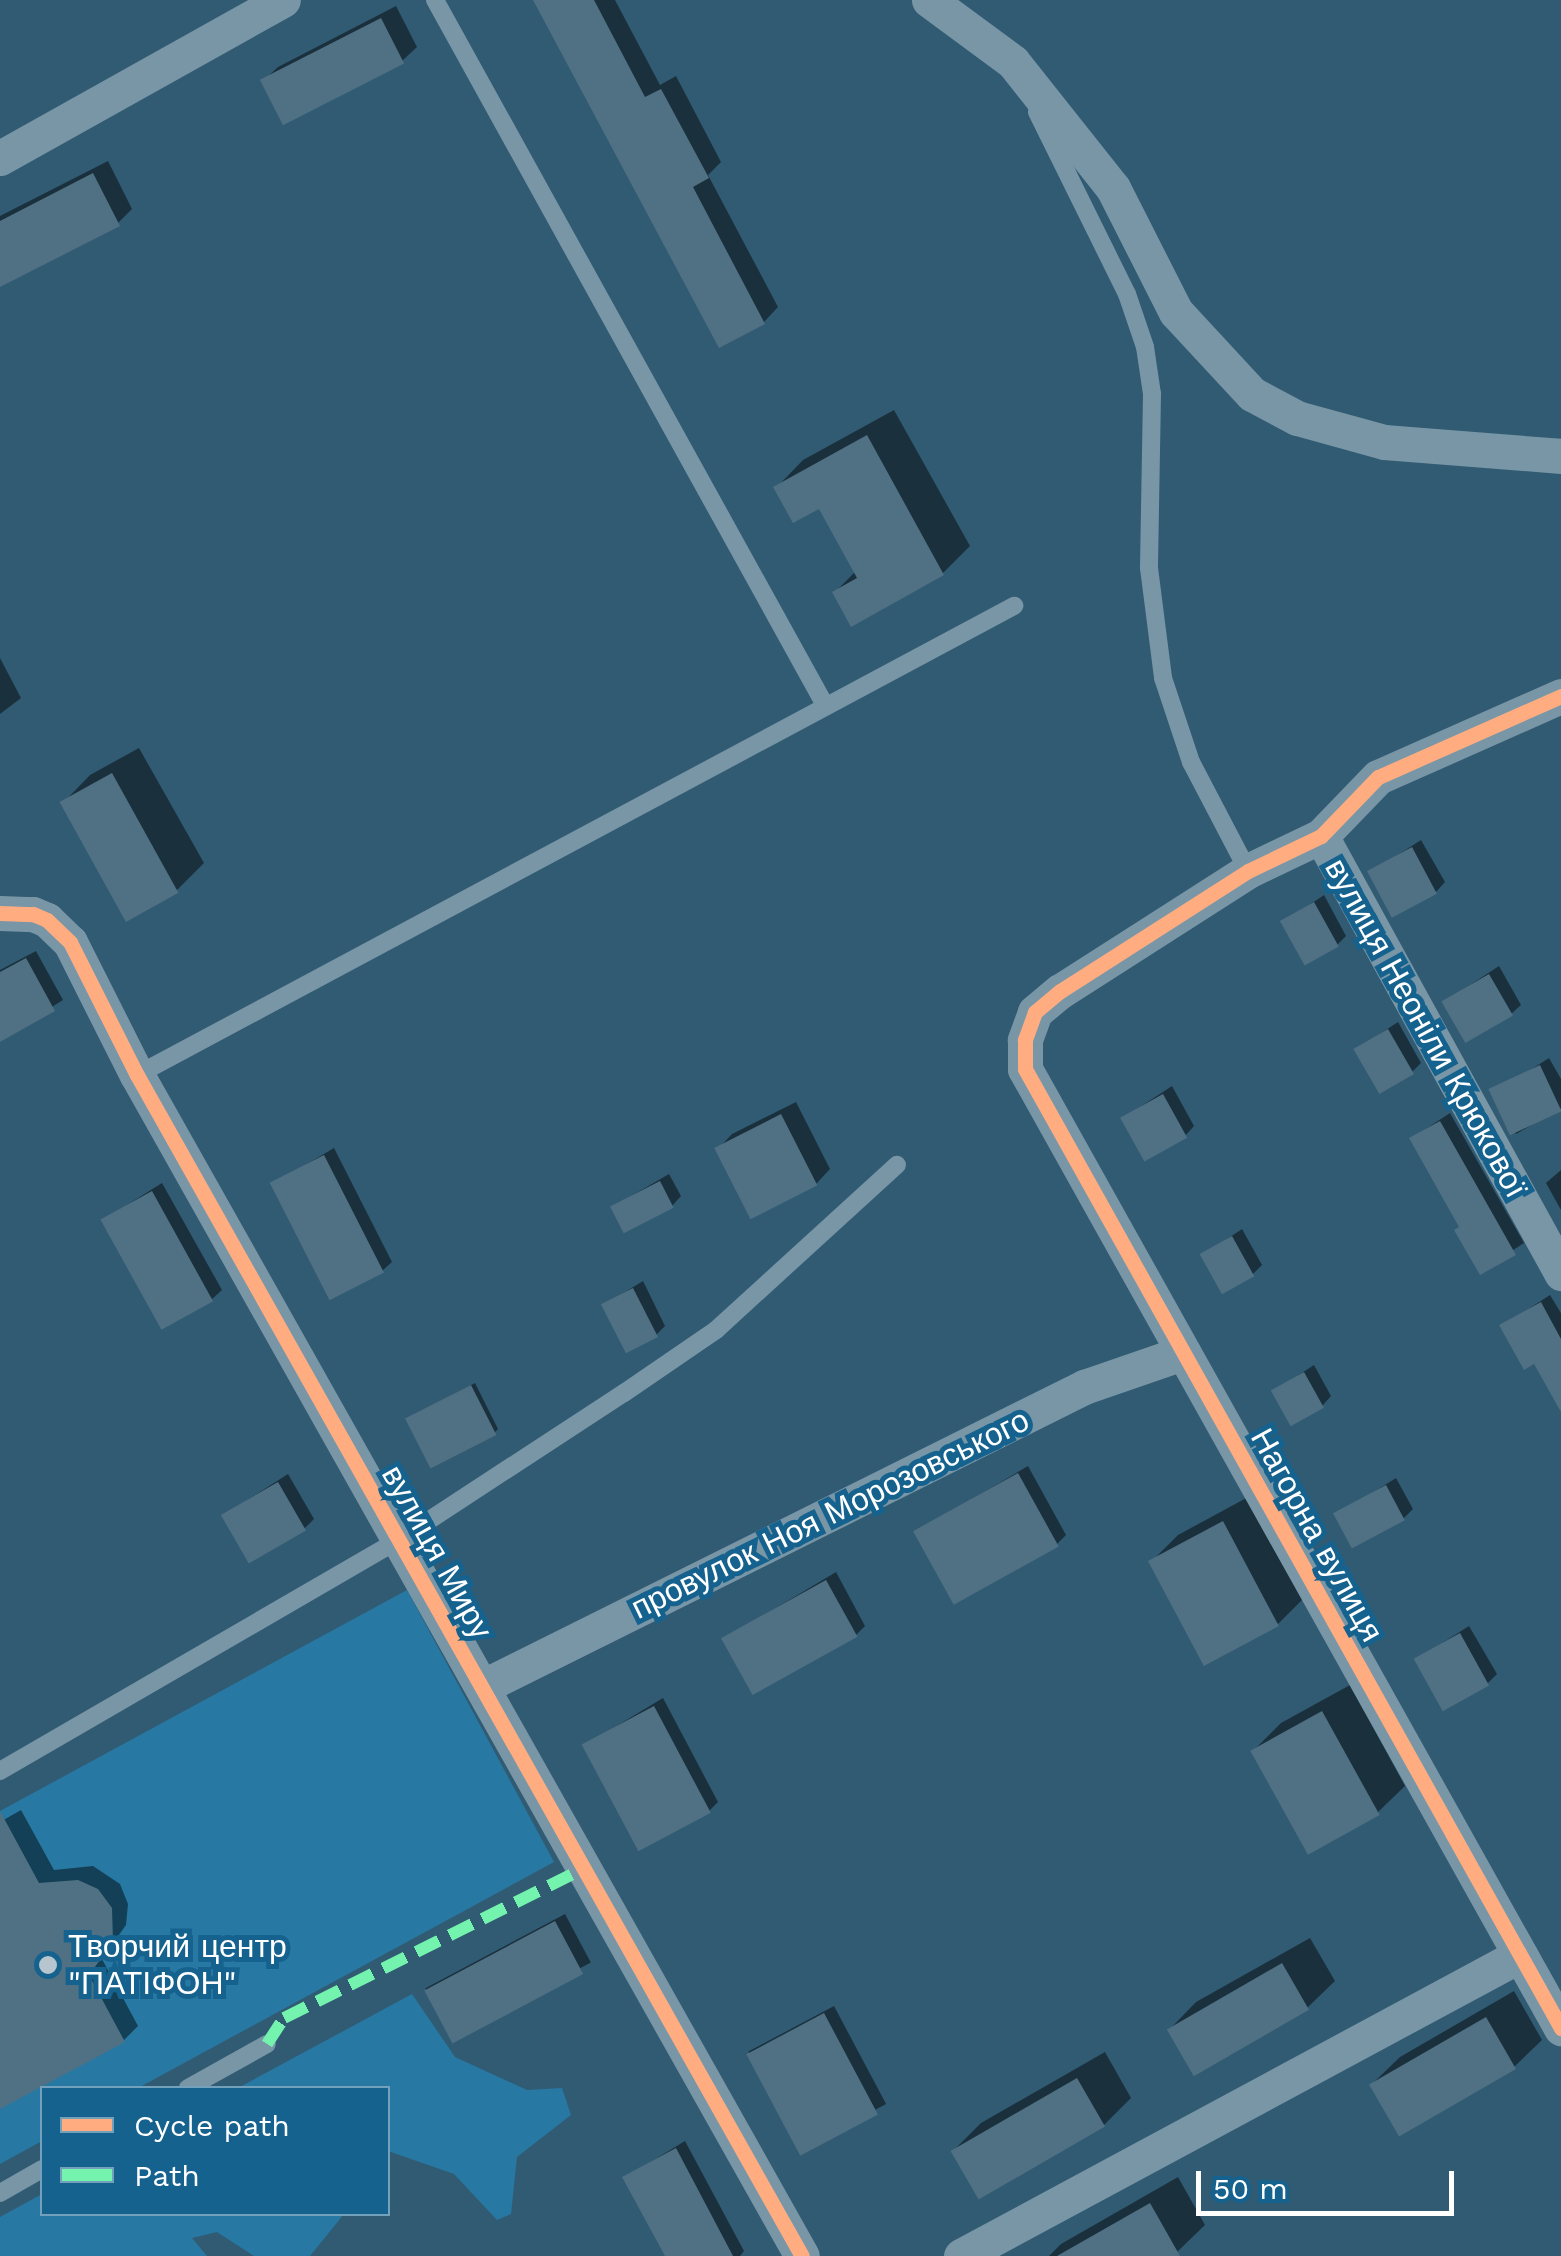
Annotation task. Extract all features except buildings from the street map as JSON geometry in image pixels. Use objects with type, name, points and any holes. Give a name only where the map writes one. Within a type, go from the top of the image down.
[{"type":"street","points":[[0,158],[284,0]]},
{"type":"street","points":[[929,0],[1013,62],[1113,188],[1176,312],[1252,394],[1297,418],[1370,440],[1561,456]]},
{"type":"street","points":[[1248,871],[1320,836],[1378,777],[1561,696]]},
{"type":"street","name":"вулиця Неоніли Крюкової","points":[[1320,836],[1561,1273]]},
{"type":"street","name":"Нагорна вулиця","points":[[1248,871],[1060,990],[1035,1012],[1025,1040],[1025,1069],[1561,2028]]},
{"type":"street","name":"вулиця Миру","points":[[0,913],[33,914],[60,930],[802,2256]]},
{"type":"street","name":"провулок Ноя Морозовського","points":[[482,1687],[1084,1387],[1183,1353]]},
{"type":"street","points":[[962,2256],[1520,1955]]},
{"type":"lane","points":[[435,0],[825,705]]},
{"type":"lane","points":[[1013,62],[1127,294],[1146,348],[1152,394],[1149,568],[1162,678],[1191,762],[1248,871]]},
{"type":"lane","points":[[138,1074],[1014,606]]},
{"type":"lane","points":[[0,1771],[399,1540],[716,1330],[897,1165]]},
{"type":"lane","points":[[192,2086],[267,2044]]},
{"type":"lane","points":[[1,2190],[40,2171]]},
{"type":"shaded area","points":[[407,1590],[554,1862],[142,2086],[40,2086],[40,2142],[0,2164],[0,1811]]},
{"type":"shaded area","points":[[412,1994],[455,2057],[527,2090],[562,2088],[571,2115],[517,2157],[511,2214],[497,2220],[454,2174],[390,2152],[390,2086],[242,2086]]},
{"type":"shaded area","points":[[40,2195],[40,2216],[342,2216],[310,2256],[254,2256],[217,2232],[192,2238],[207,2256],[0,2256],[0,2217]]},
{"type":"marked path","points":[[267,2044],[284,2018],[583,1869]]},
{"type":"cycle path","points":[[1561,696],[1378,777],[1321,836],[1248,871],[1060,991],[1035,1012],[1025,1040],[1025,1069],[1561,2028]]},
{"type":"cycle path","points":[[0,913],[33,914],[47,920],[70,942],[137,1075],[802,2256]]},
{"type":"place","name":"Творчий центр \"ПАТІФОН\"","points":[[48,1965]]}]
